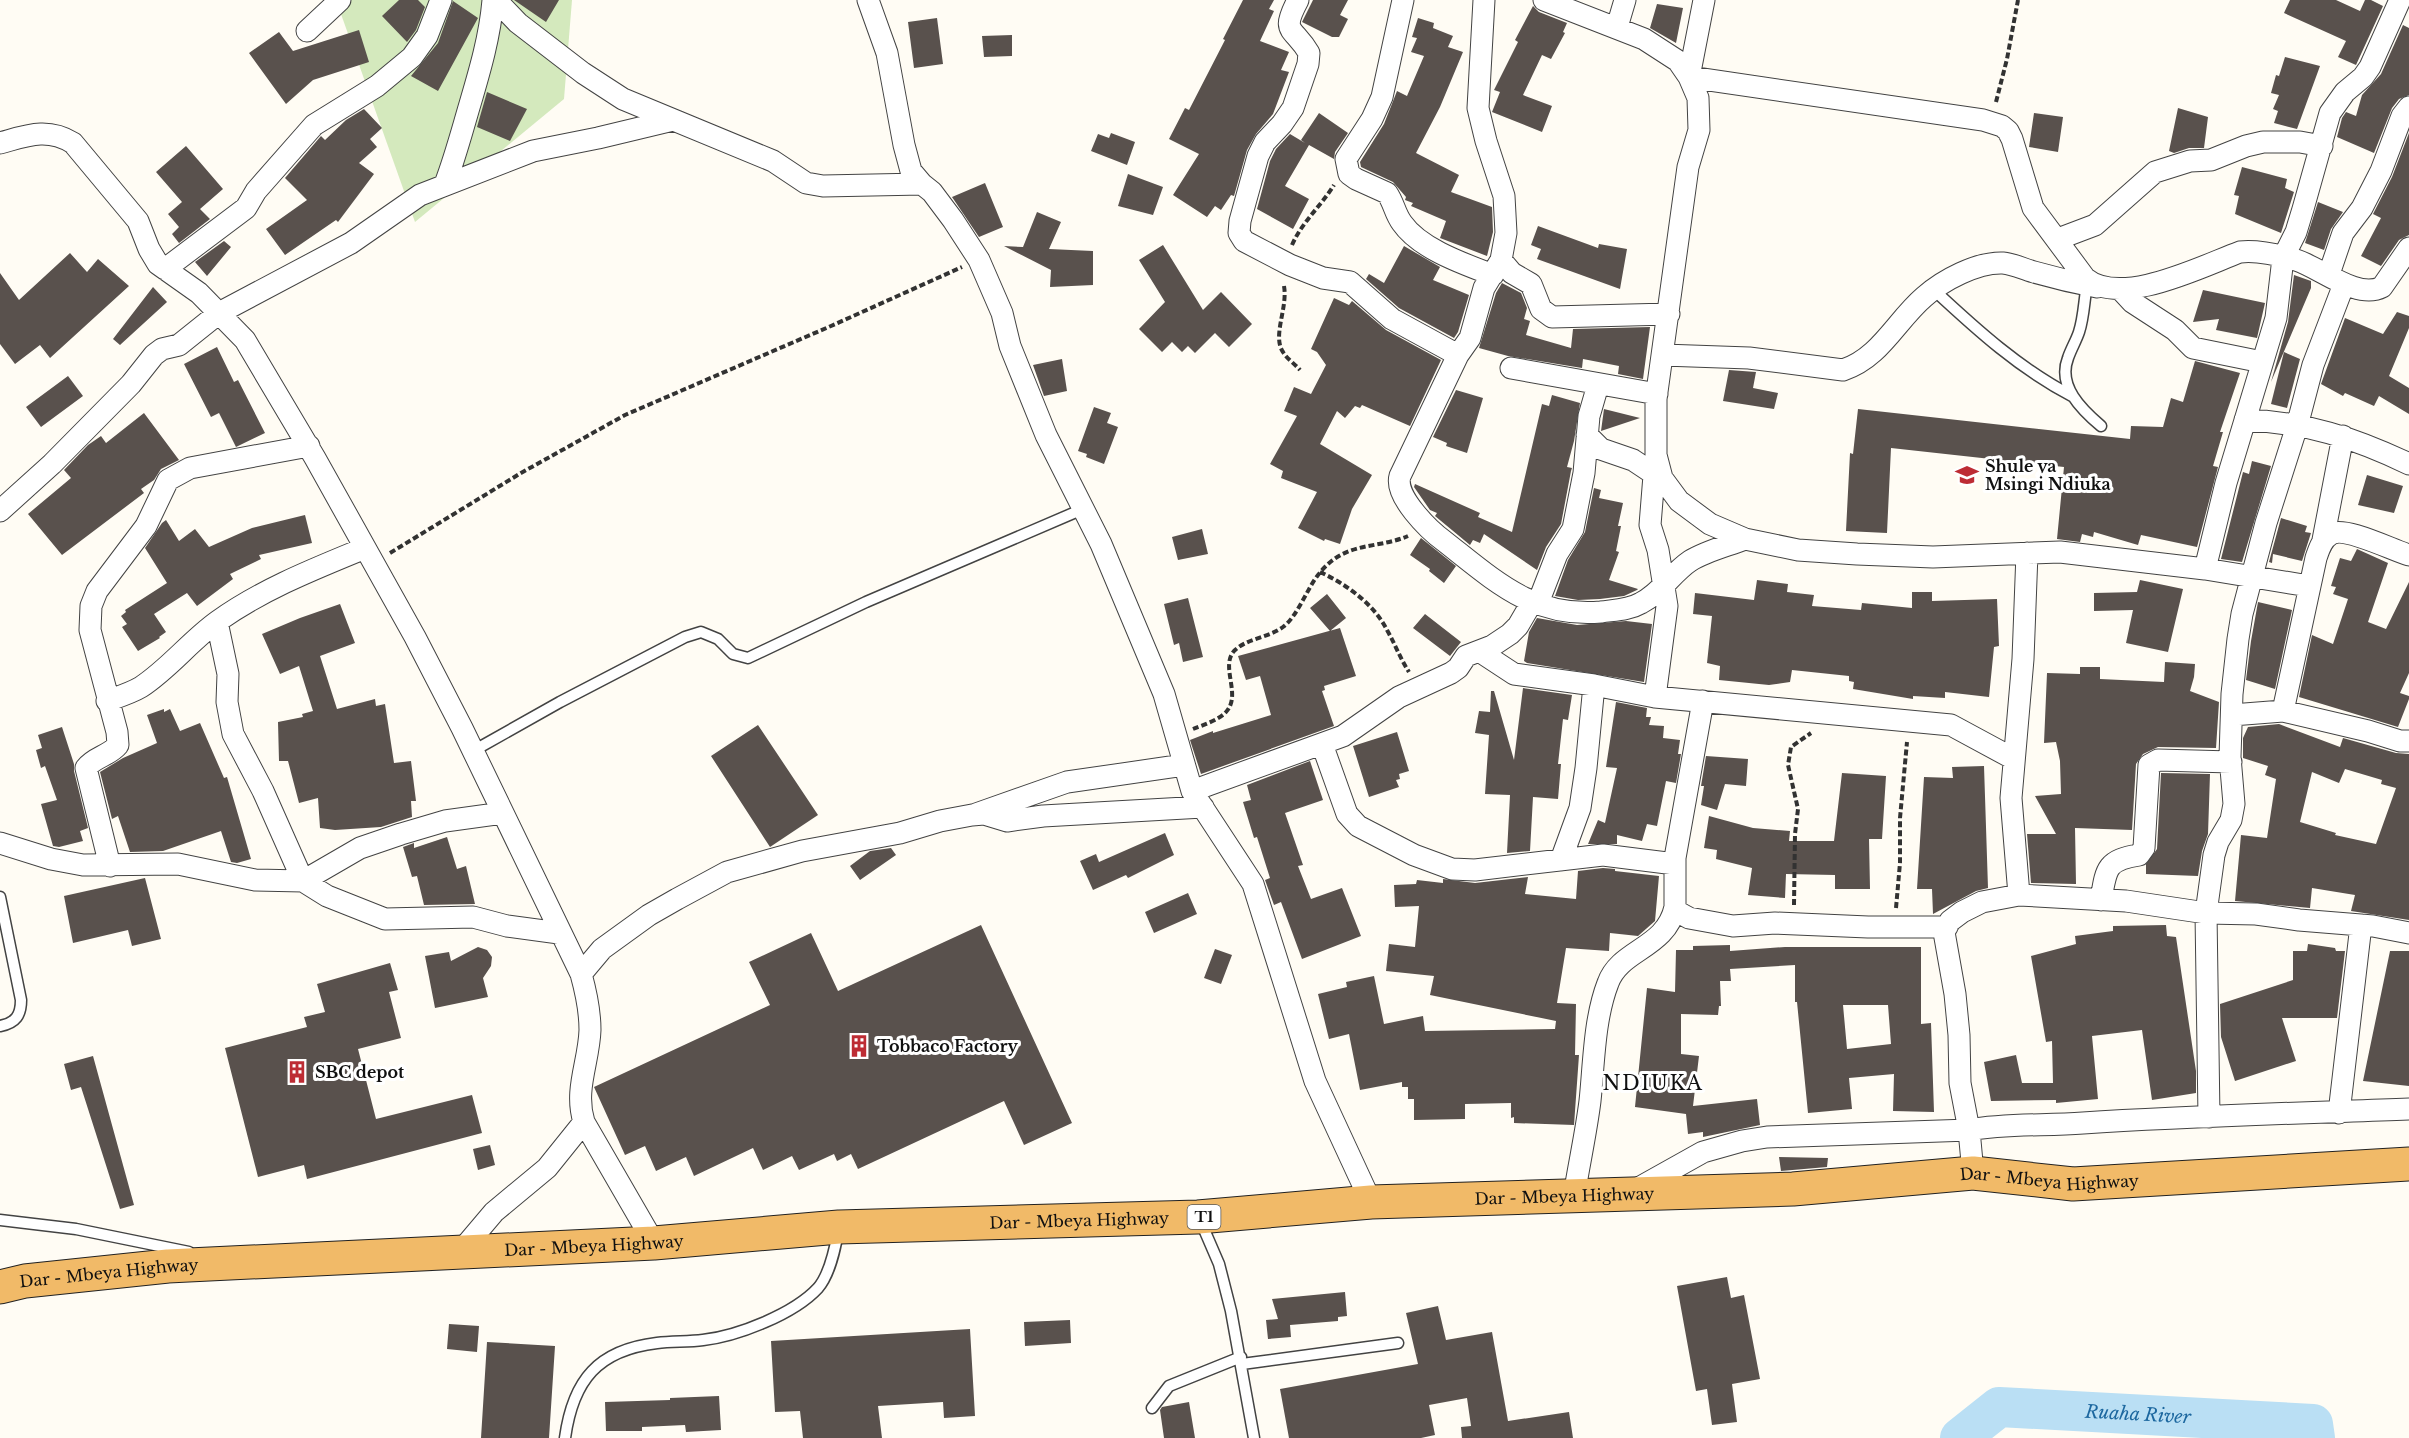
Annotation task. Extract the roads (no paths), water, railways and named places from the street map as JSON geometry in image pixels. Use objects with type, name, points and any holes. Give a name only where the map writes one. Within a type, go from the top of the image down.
[{"type":"highway","name":"Dar - Mbeya Highway","points":[[0,1287],[25,1281],[168,1266],[654,1243],[839,1227],[1198,1217],[1371,1202],[1793,1189],[1973,1173],[2073,1184],[2409,1164]]},
{"type":"street","points":[[307,31],[340,0]]},
{"type":"street","points":[[165,269],[246,208],[256,191],[314,125],[376,86],[412,57],[427,36],[441,0]]},
{"type":"street","points":[[494,0],[518,23],[583,73],[623,99],[773,162],[806,183],[823,186],[922,184]]},
{"type":"street","points":[[445,184],[481,70],[494,0]]},
{"type":"street","points":[[868,0],[887,53],[911,171],[939,201],[979,260],[1002,313],[1010,346],[1046,435],[1101,544],[1164,694],[1184,765],[1197,799],[1253,884],[1315,1081],[1371,1202]]},
{"type":"street","points":[[1298,0],[1288,23],[1290,32],[1309,53],[1308,64],[1293,108],[1265,142],[1258,156],[1240,221],[1239,233],[1244,242],[1285,262],[1323,278],[1350,282],[1392,319],[1458,355]]},
{"type":"street","points":[[1403,0],[1383,97],[1372,119],[1349,153],[1345,165],[1348,174],[1388,193],[1403,226],[1445,257],[1497,267],[1531,284],[1541,309],[1552,317],[1669,314]]},
{"type":"street","points":[[1484,0],[1478,108],[1485,141],[1504,196],[1506,233],[1497,267],[1484,288],[1470,338],[1458,355],[1398,484],[1404,498],[1429,528],[1519,597],[1558,611],[1581,614],[1622,610],[1641,603],[1689,561],[1745,539]]},
{"type":"street","points":[[1544,0],[1644,39],[1678,61],[1689,77],[1698,98],[1699,130],[1688,168],[1657,394],[1650,525],[1658,550],[1667,606],[1655,697]]},
{"type":"street","points":[[1617,27],[1625,0]]},
{"type":"street","points":[[1689,77],[1704,0]]},
{"type":"street","points":[[2205,569],[2245,420],[2276,318],[2283,258],[2296,232],[2330,113],[2345,92],[2370,67],[2400,0]]},
{"type":"street","points":[[1689,77],[1802,95],[1878,104],[2002,126],[2008,131],[2034,208],[2085,278],[2132,302],[2175,330],[2193,348],[2262,362]]},
{"type":"street","points":[[2209,1117],[2206,913],[2214,855],[2218,842],[2231,820],[2234,804],[2230,762],[2238,639],[2276,488],[2297,426],[2336,279],[2343,233],[2362,208],[2377,180],[2402,116],[2409,107]]},
{"type":"street","points":[[0,511],[131,384],[154,355],[162,349],[179,345],[219,312],[351,243],[420,195],[533,151],[673,120]]},
{"type":"street","points":[[0,143],[35,133],[64,138],[73,143],[138,221],[148,249],[158,264],[199,293],[245,340],[309,446],[370,555],[473,752],[580,974],[586,993],[590,1029],[580,1091],[580,1109],[584,1122],[654,1243]]},
{"type":"street","points":[[2058,239],[2095,225],[2155,172],[2190,161],[2211,160],[2263,142],[2300,142],[2322,146]]},
{"type":"street","points":[[1663,355],[1749,358],[1843,370],[1856,366],[1874,352],[1924,296],[1962,272],[1983,265],[2012,264],[2105,288],[2145,286],[2240,252],[2250,251],[2295,260],[2364,291],[2382,287],[2409,248]]},
{"type":"street","points":[[1511,368],[1657,394]]},
{"type":"street","points":[[580,974],[602,949],[649,915],[727,872],[802,851],[900,833],[940,821],[972,815],[984,814],[1007,820],[1197,799],[1355,729],[1381,708],[1451,673],[1458,668],[1466,656],[1502,641],[1518,626],[1535,603],[1557,554],[1573,530],[1584,473],[1589,416],[1598,385]]},
{"type":"street","points":[[2245,420],[2297,426],[2343,436],[2409,464]]},
{"type":"street","points":[[1587,435],[1600,449],[1655,465],[1679,501],[1710,524],[1745,539],[1798,549],[1857,554],[1933,557],[2060,552],[2205,569],[2309,586]]},
{"type":"street","points":[[2283,711],[2309,586],[2323,540],[2343,436]]},
{"type":"street","points":[[110,866],[86,768],[118,745],[117,732],[90,630],[91,606],[97,591],[146,526],[168,480],[190,468],[309,446]]},
{"type":"street","points":[[2323,540],[2330,534],[2343,531],[2409,555]]},
{"type":"street","points":[[2019,895],[2011,798],[2023,659],[2026,553]]},
{"type":"street","points":[[107,701],[139,688],[171,664],[189,645],[217,622],[272,588],[370,555]]},
{"type":"street","points":[[217,622],[228,674],[227,702],[233,734],[263,791],[303,881]]},
{"type":"street","points":[[1510,634],[1508,649],[1514,674]]},
{"type":"street","points":[[1479,651],[1514,674],[1594,685],[1655,697],[1951,725],[2014,759]]},
{"type":"street","points":[[1561,860],[1580,808],[1594,685]]},
{"type":"street","points":[[1574,1196],[1590,1105],[1601,1010],[1608,982],[1613,972],[1622,963],[1665,931],[1672,919],[1675,907],[1674,864],[1703,701]]},
{"type":"street","points":[[2232,715],[2283,711],[2400,741],[2409,741]]},
{"type":"street","points":[[1322,744],[1347,814],[1358,826],[1414,855],[1452,869],[1475,870],[1603,855],[1674,864]]},
{"type":"street","points":[[2101,900],[2105,874],[2109,866],[2121,858],[2139,855],[2144,848],[2149,765],[2158,760],[2230,762]]},
{"type":"street","points":[[972,815],[1066,782],[1184,765]]},
{"type":"street","points":[[303,881],[360,848],[391,837],[445,821],[502,813]]},
{"type":"street","points":[[0,843],[83,865],[178,864],[255,880],[303,881],[327,896],[385,919],[404,921],[473,917],[507,926],[559,933]]},
{"type":"street","points":[[1973,1173],[1969,1130],[1960,1083],[1959,1035],[1954,994],[1944,942],[1944,932],[1950,921],[1962,912],[1982,902],[2019,895],[2101,900],[2206,913],[2256,914],[2361,925],[2409,933]]},
{"type":"street","points":[[1675,907],[1678,912],[1689,918],[1733,926],[1794,924],[1947,927]]},
{"type":"street","points":[[2339,1113],[2361,925]]},
{"type":"street","points":[[1626,1194],[1703,1152],[1742,1141],[1779,1137],[1969,1130],[1994,1125],[2073,1124],[2409,1109]]},
{"type":"street","points":[[461,1251],[494,1212],[548,1168],[584,1122]]},
{"type":"lane","points":[[2101,426],[2083,411],[2072,396],[2065,370],[2080,328],[2105,288]]},
{"type":"lane","points":[[1934,290],[2005,353],[2040,379],[2072,396]]},
{"type":"lane","points":[[473,752],[560,702],[686,637],[701,632],[718,639],[733,654],[748,658],[866,602],[1083,510]]},
{"type":"lane","points":[[0,897],[21,1000],[21,1012],[16,1020],[0,1026]]},
{"type":"lane","points":[[1198,1217],[1219,1264],[1241,1360],[1254,1438]]},
{"type":"lane","points":[[0,1220],[76,1229],[244,1263]]},
{"type":"lane","points":[[565,1438],[575,1396],[583,1381],[599,1364],[622,1350],[657,1343],[705,1340],[750,1328],[792,1310],[819,1286],[834,1255],[839,1227]]},
{"type":"lane","points":[[1152,1408],[1169,1386],[1241,1360],[1398,1343]]},
{"type":"waterway","name":"Ruaha River","points":[[1960,1438],[1999,1407],[2313,1424],[2315,1438]]},
{"type":"place","name":"Shule ya Msingi Ndiuka","points":[[1967,475]]},
{"type":"place","name":"Tobbaco Factory","points":[[859,1046]]},
{"type":"place","name":"SBC depot","points":[[297,1072]]},
{"type":"district","name":"NDIUKA","points":[[1653,1083]]}]
